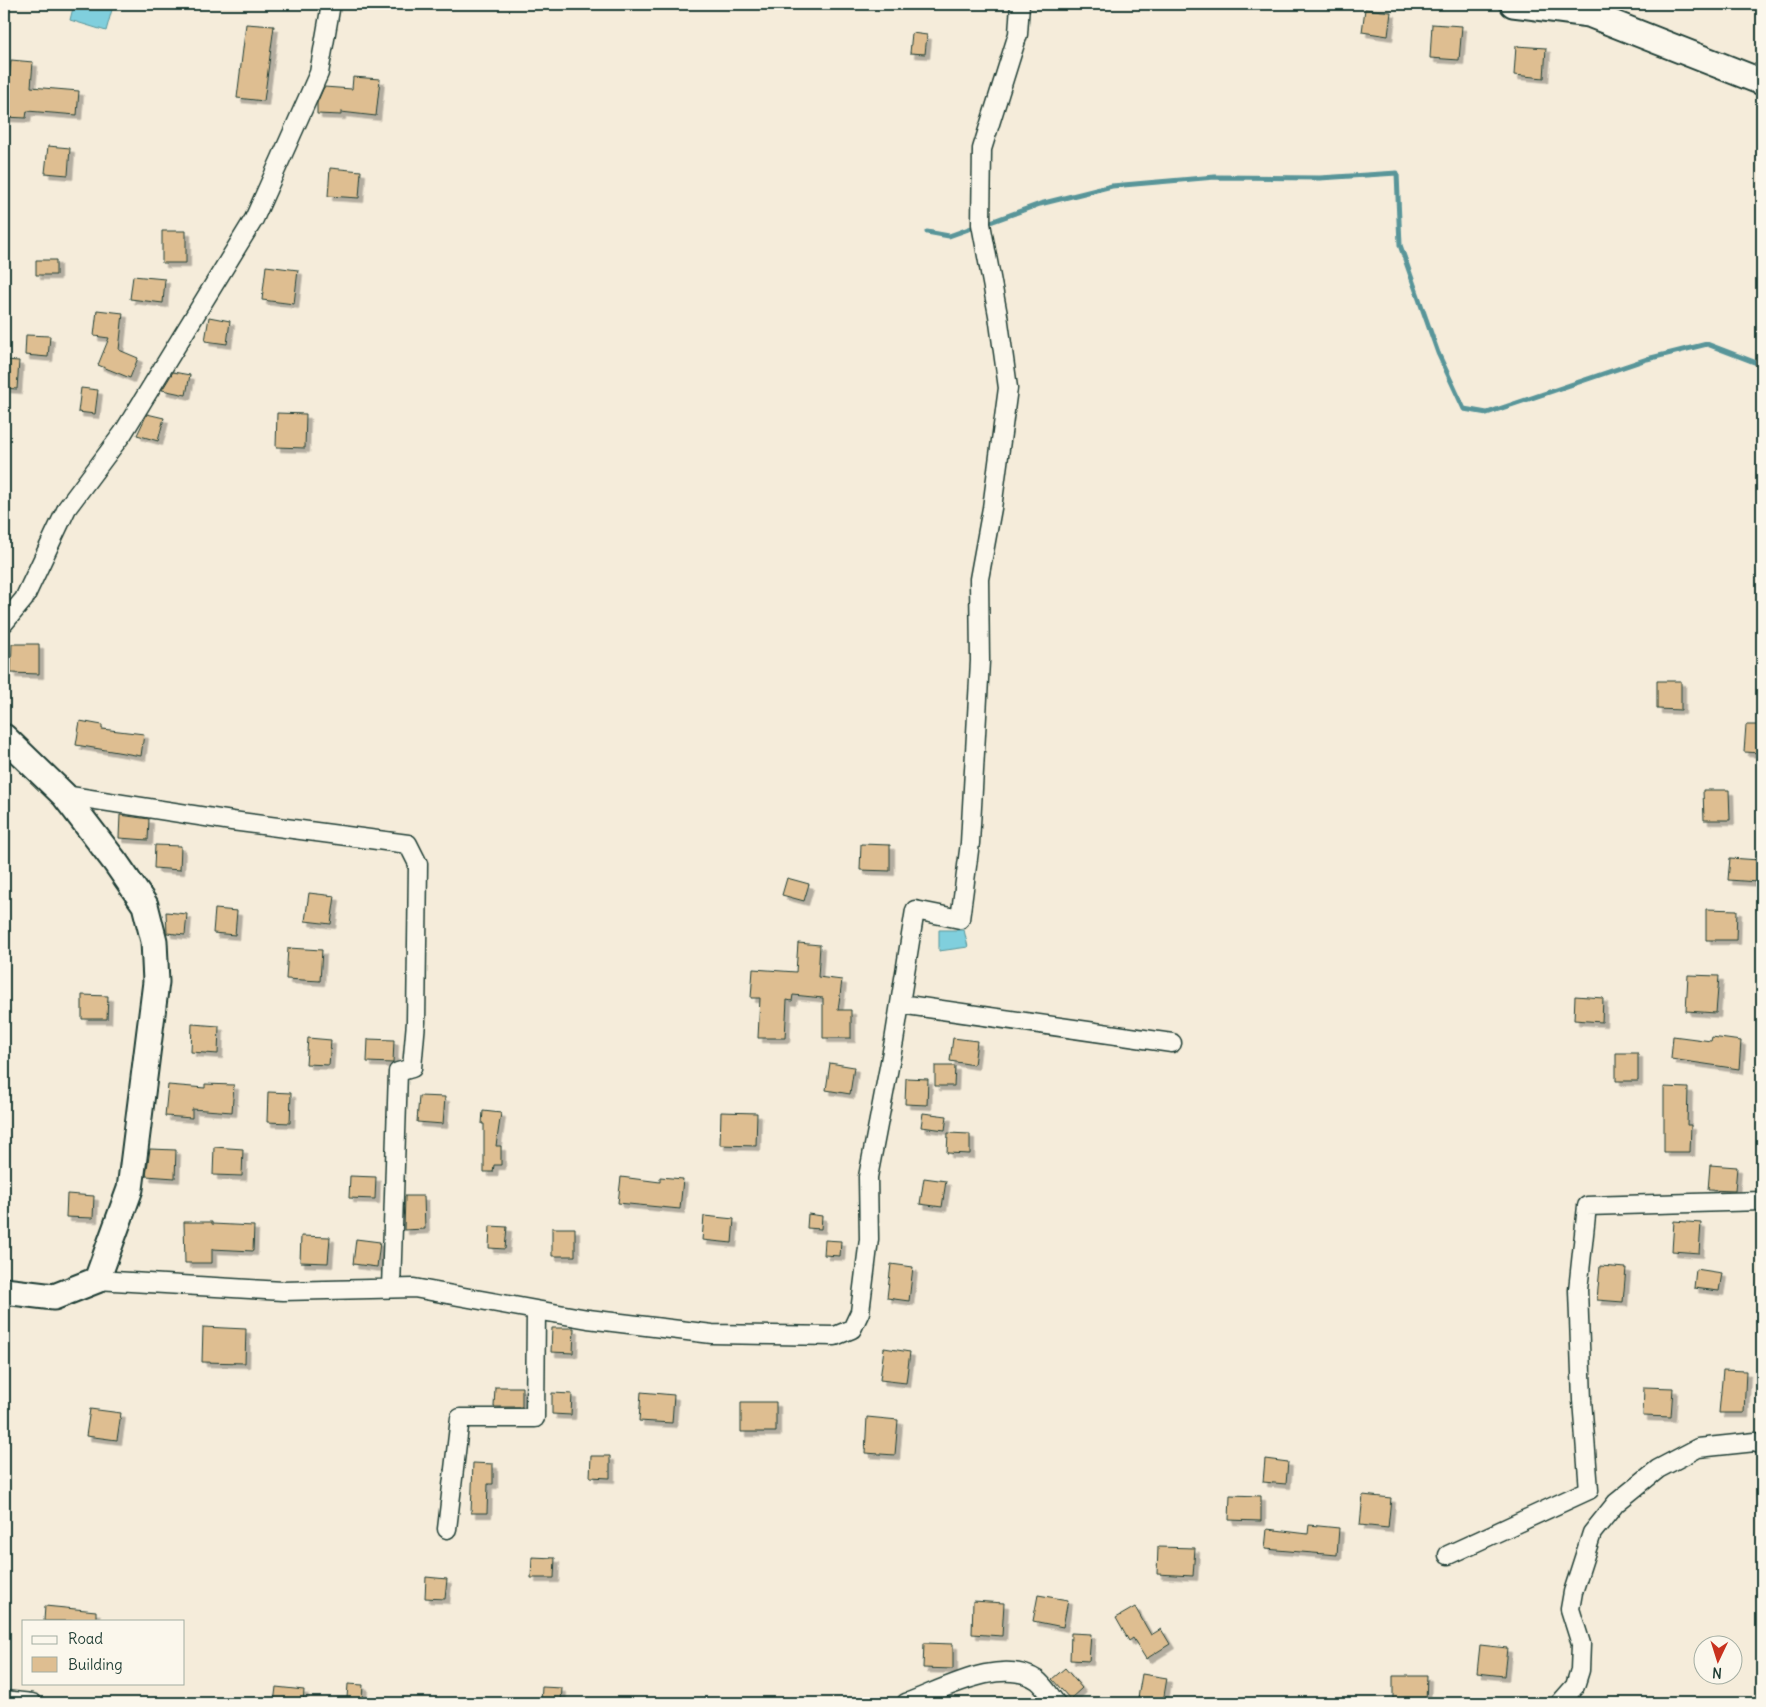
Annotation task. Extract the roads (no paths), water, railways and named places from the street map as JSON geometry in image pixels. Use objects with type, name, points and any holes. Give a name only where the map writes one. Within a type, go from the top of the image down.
[{"type":"main road","points":[[1513,4],[1594,9],[1762,82]]},
{"type":"main road","points":[[4,737],[64,795],[116,863],[145,905],[154,941],[156,982],[130,1189],[97,1280],[54,1297],[4,1291]]},
{"type":"street","points":[[4,623],[24,600],[67,508],[123,433],[254,219],[319,72],[331,4]]},
{"type":"street","points":[[97,1280],[283,1291],[414,1288],[588,1320],[712,1334],[835,1336],[852,1329],[860,1312],[869,1239],[868,1177],[900,1004],[915,910],[960,919],[970,843],[980,661],[979,579],[992,508],[1008,388],[998,315],[981,224],[982,149],[1018,34],[1020,4]]},
{"type":"street","points":[[64,795],[232,821],[408,844],[418,864],[416,1022],[412,1068],[398,1072],[391,1288]]},
{"type":"street","points":[[900,1004],[1172,1043]]},
{"type":"street","points":[[1448,1555],[1590,1490],[1582,1400],[1578,1290],[1587,1206],[1762,1201]]},
{"type":"street","points":[[447,1529],[460,1418],[535,1418],[536,1310]]},
{"type":"street","points":[[1560,1703],[1575,1686],[1580,1670],[1581,1644],[1570,1610],[1573,1592],[1592,1533],[1616,1503],[1658,1469],[1698,1448],[1755,1442],[1762,1445]]},
{"type":"street","points":[[906,1703],[989,1672],[1004,1670],[1020,1671],[1038,1680],[1056,1703]]},
{"type":"street","points":[[4,1700],[32,1703]]},
{"type":"water","points":[[74,4],[113,6],[106,31],[70,20]]},
{"type":"water","points":[[939,930],[964,930],[968,947],[939,951]]},
{"type":"waterway","points":[[985,224],[1040,204],[1112,186],[1215,177],[1320,178],[1397,173],[1400,245],[1438,353],[1464,409],[1487,413],[1647,359],[1707,344],[1762,365]]},
{"type":"waterway","points":[[927,232],[949,236],[977,226]]}]
